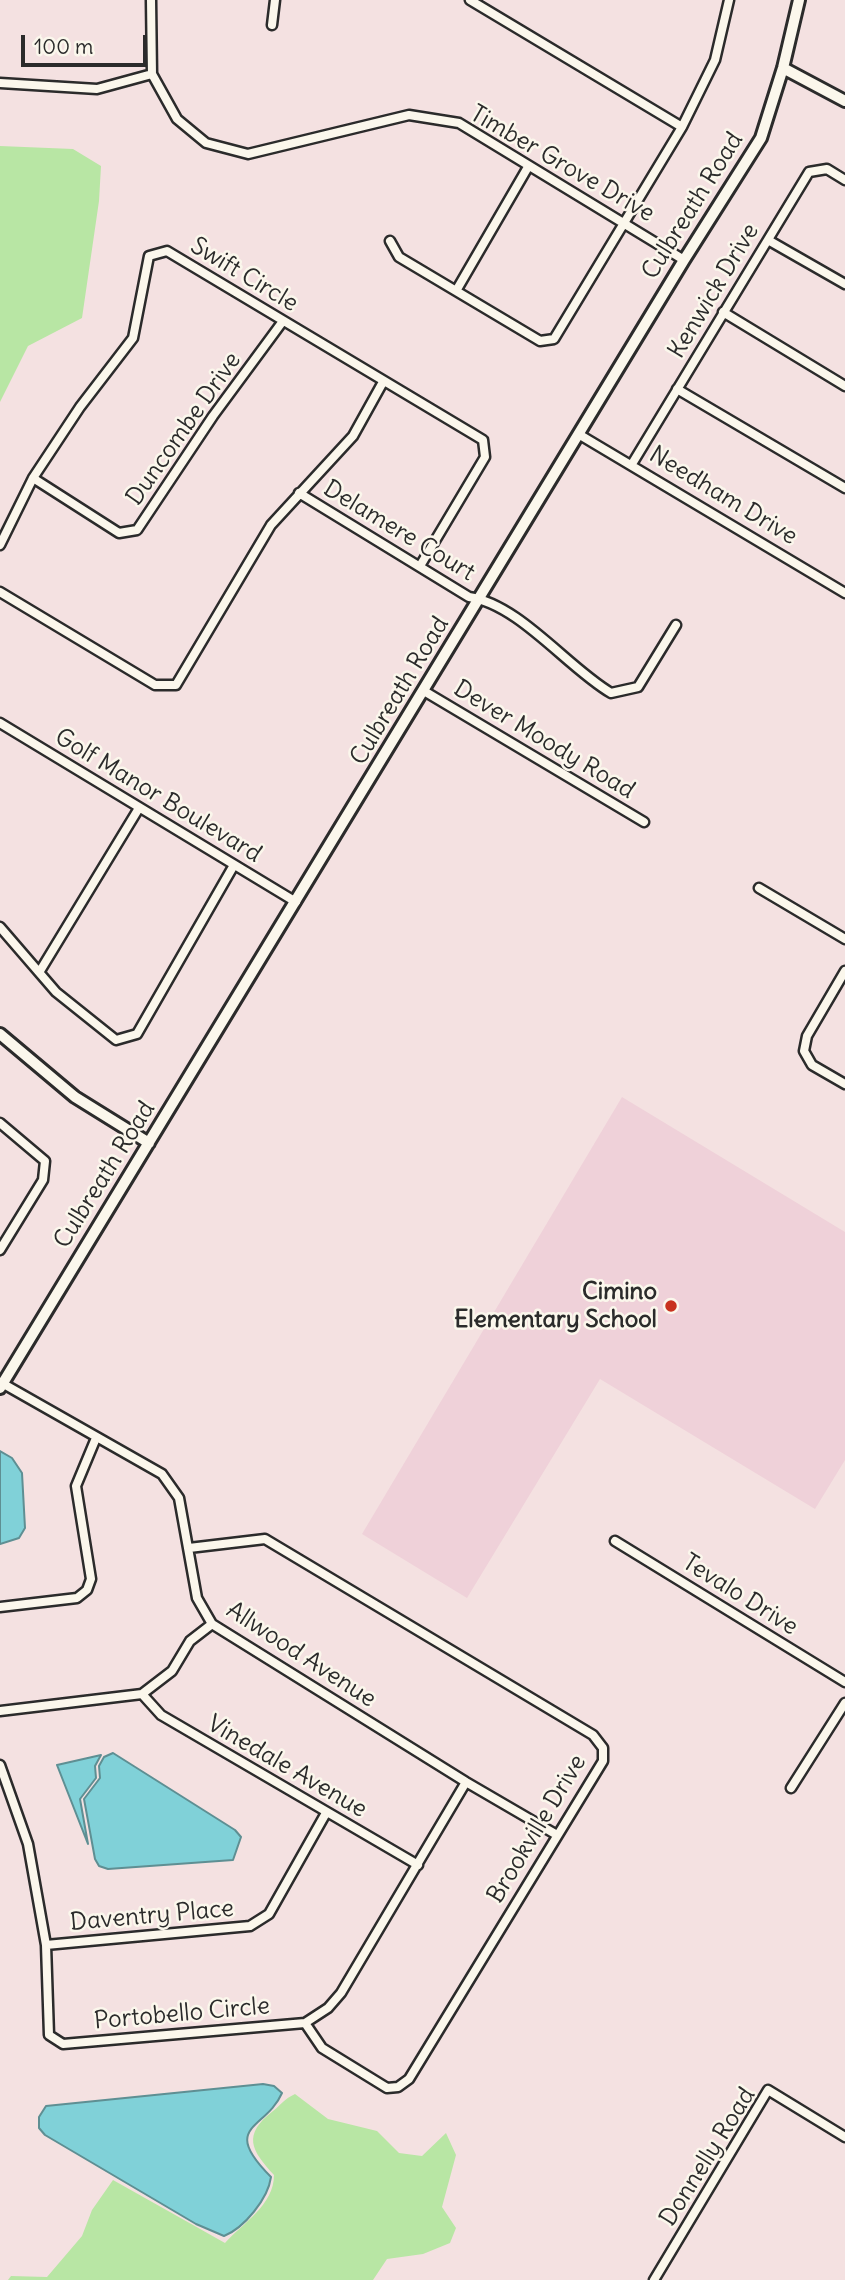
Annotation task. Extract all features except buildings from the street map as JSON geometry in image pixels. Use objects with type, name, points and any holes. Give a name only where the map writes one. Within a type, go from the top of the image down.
[{"type":"street","name":"Timber Grove Drive","points":[[152,0],[152,74],[177,119],[205,143],[248,154],[409,115],[459,123],[684,260]]},
{"type":"street","points":[[272,25],[275,0]]},
{"type":"street","points":[[471,0],[682,127]]},
{"type":"street","points":[[390,241],[400,257],[456,291],[540,341],[554,339],[682,127],[715,60],[729,0]]},
{"type":"street","name":"Culbreath Road","points":[[1,1385],[684,260],[761,138],[783,68],[799,0]]},
{"type":"street","points":[[783,68],[845,101]]},
{"type":"street","points":[[0,83],[97,89],[152,74]]},
{"type":"street","points":[[456,291],[528,167]]},
{"type":"street","name":"Kenwick Drive","points":[[632,464],[809,172],[827,169],[845,180]]},
{"type":"street","points":[[768,240],[845,284]]},
{"type":"street","name":"Swift Circle","points":[[0,545],[33,478],[80,407],[133,338],[149,256],[167,251],[483,440],[485,457],[420,566]]},
{"type":"street","points":[[723,313],[845,386]]},
{"type":"street","name":"Duncombe Drive","points":[[33,478],[120,533],[137,530],[213,416],[283,321]]},
{"type":"street","points":[[0,592],[155,685],[176,685],[271,525],[354,436],[383,382]]},
{"type":"street","points":[[677,389],[845,488]]},
{"type":"street","name":"Needham Drive","points":[[580,435],[845,593]]},
{"type":"street","name":"Delamere Court","points":[[299,493],[469,597],[480,599],[533,629],[586,678],[611,693],[638,687],[676,625]]},
{"type":"street","name":"Dever Moody Road","points":[[424,691],[644,822]]},
{"type":"street","name":"Golf Manor Boulevard","points":[[0,723],[296,902]]},
{"type":"street","points":[[40,971],[139,808]]},
{"type":"street","points":[[0,927],[57,992],[116,1040],[137,1034],[234,865]]},
{"type":"street","points":[[759,888],[845,939]]},
{"type":"street","points":[[845,971],[807,1036],[804,1051],[812,1065],[845,1084]]},
{"type":"street","points":[[0,1034],[75,1097],[149,1143]]},
{"type":"street","points":[[0,1123],[45,1161],[43,1181],[0,1250]]},
{"type":"street","name":"Allwood Avenue","points":[[1,1385],[162,1474],[179,1498],[197,1598],[212,1624],[466,1782],[557,1835]]},
{"type":"street","points":[[0,1607],[77,1598],[87,1590],[91,1579],[76,1486],[96,1438]]},
{"type":"street","name":"Brookville Drive","points":[[189,1548],[265,1539],[593,1735],[603,1748],[603,1761],[409,2079],[398,2087],[387,2088],[322,2048],[305,2023]]},
{"type":"street","name":"Tevalo Drive","points":[[615,1541],[845,1682]]},
{"type":"street","points":[[0,1711],[142,1694],[172,1671],[190,1641],[212,1624]]},
{"type":"street","name":"Vinedale Avenue","points":[[142,1694],[161,1715],[418,1865]]},
{"type":"street","points":[[791,1788],[845,1703]]},
{"type":"street","name":"Portobello Circle","points":[[0,1765],[28,1844],[46,1945],[49,2035],[63,2044],[305,2023],[328,2008],[341,1993],[466,1782]]},
{"type":"street","name":"Daventry Place","points":[[46,1945],[250,1926],[269,1913],[327,1813]]},
{"type":"street","name":"Donnelly Road","points":[[654,2280],[768,2090],[845,2137]]},
{"type":"shaded area","name":"Cimino Elementary School","points":[[622,1097],[845,1232],[845,1460],[815,1509],[600,1379],[467,1598],[362,1534]]},
{"type":"green space","points":[[0,146],[73,149],[101,166],[99,201],[82,318],[28,346],[0,402]]},
{"type":"green space","points":[[295,2094],[328,2119],[377,2131],[399,2153],[422,2156],[446,2133],[456,2155],[442,2207],[456,2228],[450,2243],[423,2254],[387,2259],[373,2280],[8,2280],[11,2276],[47,2277],[82,2236],[92,2210],[113,2180],[225,2243],[256,2213],[273,2186],[274,2175],[260,2158],[253,2143],[257,2128]]},
{"type":"water","points":[[0,1451],[12,1458],[22,1473],[25,1528],[19,1538],[0,1544]]},
{"type":"water","points":[[113,1753],[235,1830],[241,1837],[233,1860],[108,1869],[99,1866],[95,1859],[84,1799],[100,1778],[99,1766],[104,1757]]},
{"type":"water","points":[[101,1755],[95,1766],[96,1778],[80,1799],[88,1844],[57,1765]]},
{"type":"water","points":[[263,2084],[274,2086],[282,2093],[247,2137],[256,2160],[271,2177],[269,2186],[254,2212],[224,2236],[196,2224],[45,2135],[39,2128],[39,2117],[46,2106]]},
{"type":"place","name":"Cimino Elementary School","points":[[671,1306]]}]
